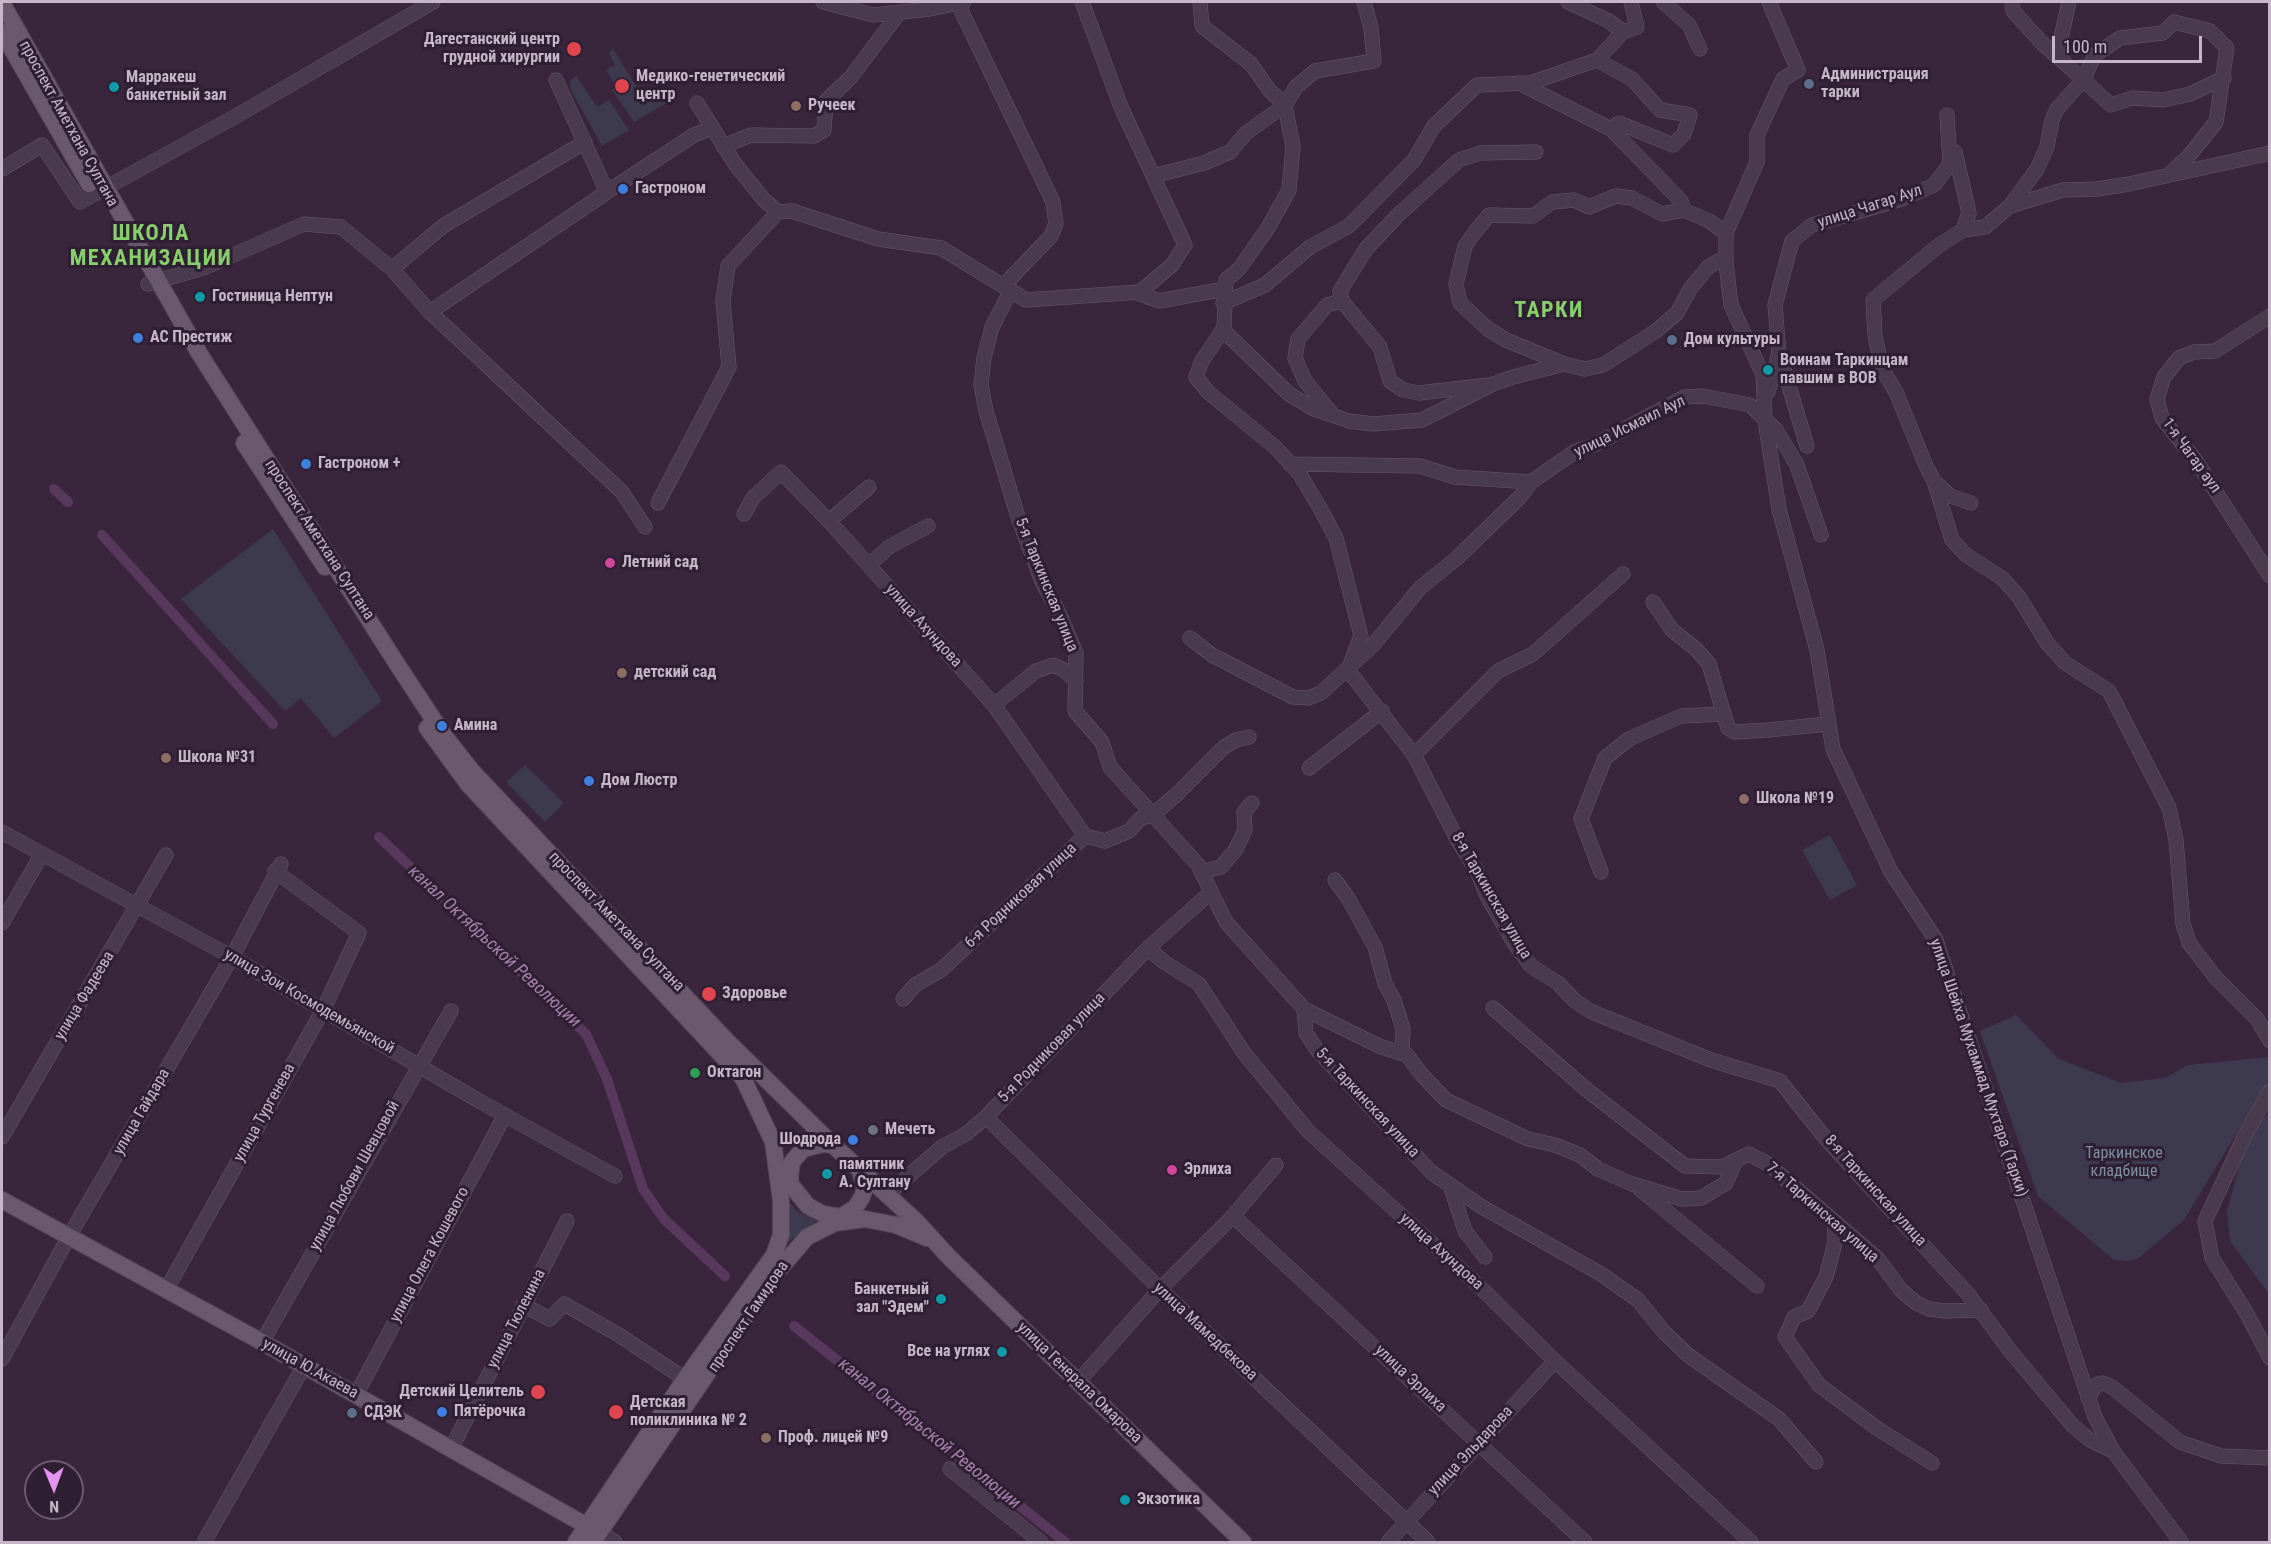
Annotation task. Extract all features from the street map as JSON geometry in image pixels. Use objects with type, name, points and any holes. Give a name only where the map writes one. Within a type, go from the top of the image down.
[{"type":"main road","name":"проспект Аметхана Султана","points":[[2,3],[100,193],[153,282],[443,734],[471,770],[724,1046]]},
{"type":"main road","points":[[2,32],[100,193]]},
{"type":"main road","points":[[724,1046],[776,1086],[833,1145],[859,1167]]},
{"type":"main road","points":[[724,1046],[768,1126],[785,1175],[808,1206],[836,1219],[881,1221],[917,1227]]},
{"type":"main road","points":[[785,1175],[796,1154],[811,1145],[833,1145]]},
{"type":"main road","name":"проспект Гамидова","points":[[576,1542],[593,1534],[772,1278],[807,1237],[855,1208],[865,1188],[859,1167]]},
{"type":"main road","name":"улица Генерала Омарова","points":[[859,1167],[888,1194],[917,1227],[1077,1383],[1106,1407],[1242,1542]]},
{"type":"main road","name":"проспект Гамидова","points":[[593,1534],[685,1379],[774,1255],[782,1234],[785,1175]]},
{"type":"main road","name":"улица Ю.Акаева","points":[[2,1200],[356,1395],[593,1534]]},
{"type":"street","points":[[2,169],[42,145],[80,202],[100,193],[433,2]]},
{"type":"street","points":[[823,2],[873,15],[961,3]]},
{"type":"street","points":[[658,503],[729,366],[723,301],[728,266],[778,212],[792,211],[878,239],[941,248],[1026,300],[1140,292],[1172,265],[1185,245],[1121,107],[1082,2]]},
{"type":"street","points":[[1200,2],[1202,26],[1251,64],[1270,91],[1284,105],[1293,147],[1288,190],[1268,228],[1239,269],[1226,280],[1224,296],[1226,333],[1289,394],[1314,410],[1349,420],[1373,424],[1422,420],[1493,384]]},
{"type":"street","points":[[1153,176],[1160,177],[1230,152],[1246,133],[1284,105],[1296,87],[1315,71],[1374,61],[1371,28],[1364,2]]},
{"type":"street","points":[[1568,2],[1609,21],[1623,32]]},
{"type":"street","points":[[1135,292],[1159,301],[1224,296],[1265,285],[1310,247],[1349,226],[1414,160],[1434,126],[1477,85],[1530,83],[1597,60],[1623,32],[1637,27],[1631,2]]},
{"type":"street","points":[[1664,2],[1689,25],[1700,49]]},
{"type":"street","name":"улица Шейха Мухаммад Мухтара (Тарки)","points":[[1768,2],[1798,70],[1783,79],[1756,135],[1757,162],[1726,233],[1726,257],[1731,305],[1763,375],[1765,420],[1779,509],[1817,650],[1833,749],[1862,816],[1891,872],[1936,940],[2088,1398],[2114,1451],[2181,1542]]},
{"type":"street","points":[[2012,2],[2013,11],[2042,43],[2111,105],[2132,98],[2163,100],[2190,94],[2224,78]]},
{"type":"street","points":[[2057,56],[2069,2]]},
{"type":"street","name":"5-я Таркинская улица","points":[[961,3],[1053,202],[1056,224],[1051,236],[1007,288],[992,327],[984,358],[981,385],[986,411],[1018,517],[1042,582],[1059,613],[1076,653],[1076,711],[1102,742],[1110,767],[1145,805],[1151,816],[1184,847],[1201,872],[1226,922],[1304,1009],[1306,1033],[1317,1050],[1404,1143],[1451,1188],[1601,1274],[1638,1300],[1664,1332],[1688,1355],[1779,1419],[1816,1462]]},
{"type":"street","points":[[723,146],[751,135],[814,136],[824,130],[826,101],[851,77],[899,13]]},
{"type":"street","points":[[2167,176],[2188,157],[2216,122],[2227,48],[2210,31],[2174,22],[2163,33],[2120,38],[2095,55],[2083,80],[2057,109],[2052,120],[2047,147],[2037,169],[2010,206],[1985,227],[1963,230],[1938,246],[1873,300],[1875,336],[1882,369],[1896,392],[1934,482],[1952,540],[1966,555],[2002,578],[2014,591],[2047,643],[2065,663],[2109,691],[2169,808],[2176,840],[2183,924],[2189,943],[2216,978],[2257,1019],[2270,1041]]},
{"type":"street","points":[[1597,60],[1632,79],[1660,110],[1690,115],[1684,134],[1673,145],[1618,123],[1611,129]]},
{"type":"street","points":[[556,80],[608,192]]},
{"type":"street","points":[[1519,83],[1611,129],[1674,194],[1684,210]]},
{"type":"street","points":[[697,103],[723,146],[764,200],[778,212]]},
{"type":"street","name":"улица Чагар Аул","points":[[1764,403],[1779,353],[1775,305],[1792,241],[1812,225],[1902,199],[1934,185],[1950,164],[1947,115],[1969,213],[1963,230]]},
{"type":"street","points":[[430,312],[694,135],[712,128]]},
{"type":"street","points":[[392,268],[443,226],[585,142]]},
{"type":"street","points":[[1536,152],[1480,153],[1459,160],[1398,214],[1366,249],[1340,291],[1342,301],[1380,347],[1390,381],[1403,390],[1419,393],[1493,384],[1564,364]]},
{"type":"street","points":[[2010,206],[2063,189],[2097,189],[2270,153]]},
{"type":"street","points":[[1726,233],[1709,221],[1684,210],[1662,214],[1632,198],[1617,196],[1589,207],[1574,200],[1552,202],[1533,216],[1489,215],[1466,246],[1456,284],[1460,303],[1488,329],[1506,340],[1564,364],[1585,369],[1603,365],[1656,331],[1677,313],[1690,289],[1708,267],[1726,257]]},
{"type":"street","points":[[153,282],[206,267],[304,224],[340,226],[392,268],[430,312],[622,492],[645,527]]},
{"type":"street","points":[[1332,414],[1305,381],[1295,358],[1298,339],[1327,305],[1342,301]]},
{"type":"street","name":"1-я Чагар аул","points":[[2270,316],[2215,351],[2194,352],[2180,358],[2164,377],[2157,399],[2162,418],[2203,470],[2270,576]]},
{"type":"street","points":[[1190,638],[1212,655],[1281,692],[1293,697],[1308,698],[1321,693],[1347,669],[1361,636],[1336,538],[1299,473],[1275,447],[1208,392],[1196,377],[1202,361],[1224,328]]},
{"type":"street","points":[[1779,353],[1807,446]]},
{"type":"street","name":"улица Исмаил Аул","points":[[1347,669],[1374,644],[1420,588],[1457,558],[1521,496],[1531,482],[1576,451],[1594,445],[1685,397],[1703,396],[1750,405],[1776,429],[1797,465],[1821,536]]},
{"type":"street","points":[[1290,464],[1420,466],[1455,477],[1531,482]]},
{"type":"street","name":"улица Ахундова","points":[[744,514],[753,498],[781,472],[829,521],[994,705],[1085,836]]},
{"type":"street","points":[[1934,482],[1950,496],[1971,503]]},
{"type":"street","points":[[829,521],[869,487]]},
{"type":"street","points":[[869,565],[889,547],[928,526]]},
{"type":"street","points":[[1414,755],[1498,671],[1533,654],[1623,574]]},
{"type":"street","points":[[1653,602],[1672,630],[1709,664],[1728,728],[1736,732],[1828,724]]},
{"type":"street","points":[[994,705],[1036,671],[1053,665],[1064,670],[1076,681]]},
{"type":"street","name":"8-я Таркинская улица","points":[[1347,669],[1414,755],[1458,841],[1477,871],[1487,896],[1514,943],[1531,966],[1558,983],[1575,1001],[1592,1012],[1711,1060],[1780,1081],[1826,1139],[1981,1310],[2012,1352],[2073,1426],[2090,1440],[2114,1451]]},
{"type":"street","points":[[1309,768],[1382,711]]},
{"type":"street","points":[[1601,872],[1581,819],[1605,758],[1629,739],[1681,716],[1724,714]]},
{"type":"street","name":"6-я Родниковая улица","points":[[903,999],[915,985],[941,970],[1085,836],[1105,841],[1129,831],[1141,818],[1151,816],[1197,776],[1224,747],[1236,740],[1249,737]]},
{"type":"street","points":[[1201,872],[1221,867],[1236,849],[1245,830],[1245,812],[1252,803]]},
{"type":"street","name":"улица Зои Космодемьянской","points":[[2,832],[232,957],[615,1176]]},
{"type":"street","points":[[2,923],[42,854]]},
{"type":"street","name":"улица Фадеева","points":[[2,1137],[166,855]]},
{"type":"street","name":"улица Гайдара","points":[[2,1359],[68,1238],[232,957],[278,868],[359,933]]},
{"type":"street","points":[[1335,880],[1375,947],[1385,984],[1394,1000],[1403,1029],[1402,1053]]},
{"type":"street","name":"5-я Родниковая улица","points":[[888,1194],[942,1147],[966,1134],[986,1117],[1148,948],[1210,893]]},
{"type":"street","name":"улица Тургенева","points":[[166,1290],[323,1010],[359,933]]},
{"type":"street","name":"улица Ахундова","points":[[1148,948],[1164,962],[1199,984],[1244,1053],[1308,1131],[1478,1284],[1555,1361],[1751,1542]]},
{"type":"street","points":[[1493,1008],[1587,1090],[1685,1166],[1722,1167],[1737,1160]]},
{"type":"street","points":[[1304,1009],[1379,1046],[1407,1054],[1422,1075],[1446,1100],[1528,1138],[1555,1144],[1581,1155],[1598,1169],[1632,1184],[1682,1198],[1701,1198],[1726,1184],[1737,1160]]},
{"type":"street","name":"улица Любови Шевцовой","points":[[262,1342],[418,1065],[451,1011]]},
{"type":"street","points":[[2270,1091],[2244,1137],[2205,1221],[2212,1258],[2252,1323],[2270,1358]]},
{"type":"street","name":"улица Олега Кошевого","points":[[356,1395],[505,1115]]},
{"type":"street","name":"улица Мамедбекова","points":[[986,1117],[1160,1289],[1428,1542]]},
{"type":"street","name":"7-я Таркинская улица","points":[[1737,1160],[1749,1154],[1768,1164],[1878,1259],[1901,1290],[1916,1303],[1929,1309],[1945,1311],[1981,1310]]},
{"type":"street","points":[[1077,1383],[1160,1289],[1233,1216],[1276,1165]]},
{"type":"street","points":[[1632,1184],[1675,1216],[1692,1235],[1716,1250],[1757,1286]]},
{"type":"street","points":[[1451,1188],[1465,1231],[1485,1257]]},
{"type":"street","name":"улица Эрлиха","points":[[1233,1216],[1585,1542]]},
{"type":"street","name":"улица Тюленина","points":[[450,1449],[567,1221]]},
{"type":"street","points":[[1835,1222],[1835,1243],[1826,1277],[1808,1311],[1794,1317],[1785,1337],[1819,1385],[1878,1429],[1932,1463]]},
{"type":"street","points":[[523,1305],[550,1319],[564,1304],[620,1335],[685,1379]]},
{"type":"street","name":"улица Эльдарова","points":[[1388,1542],[1555,1361]]},
{"type":"street","points":[[204,1542],[304,1366]]},
{"type":"street","points":[[2088,1398],[2096,1385],[2103,1383],[2112,1387],[2180,1442],[2222,1456],[2252,1460],[2270,1458]]},
{"type":"street","points":[[950,1469],[1041,1542]]},
{"type":"street","name":"улица Ю.Акаева","points":[[593,1534],[615,1542]]},
{"type":"green space","points":[[613,49],[646,102],[667,89],[670,101],[634,122],[612,90],[616,86],[606,70],[615,65],[609,53]]},
{"type":"green space","points":[[576,76],[597,107],[609,100],[629,130],[602,146],[571,90],[570,81]]},
{"type":"green space","points":[[273,529],[382,701],[334,738],[301,698],[285,711],[181,599]]},
{"type":"green space","points":[[525,765],[564,803],[545,822],[506,782]]},
{"type":"green space","points":[[1830,835],[1857,885],[1830,900],[1802,850]]},
{"type":"green space","name":"Таркинское кладбище","points":[[2016,1015],[2059,1059],[2121,1083],[2165,1078],[2188,1065],[2269,1057],[2269,1087],[2244,1121],[2184,1220],[2137,1259],[2114,1260],[2038,1196],[1980,1031]]},
{"type":"green space","points":[[2269,1112],[2269,1294],[2230,1241],[2227,1211],[2243,1151],[2252,1133]]},
{"type":"green space","points":[[786,1198],[798,1212],[816,1221],[786,1244]]},
{"type":"waterway","name":"канал Октябрьской Революции","points":[[54,489],[68,502]]},
{"type":"waterway","name":"канал Октябрьской Революции","points":[[102,535],[273,724]]},
{"type":"waterway","name":"канал Октябрьской Революции","points":[[379,837],[586,1034],[607,1079],[643,1189],[664,1219],[725,1276]]},
{"type":"waterway","name":"канал Октябрьской Революции","points":[[794,1326],[1065,1542]]},
{"type":"place","name":"Дагестанский центр грудной хирургии","points":[[574,49]]},
{"type":"place","name":"Администрация тарки","points":[[1809,84]]},
{"type":"place","name":"Медико-генетический центр","points":[[622,86]]},
{"type":"place","name":"Марракеш банкетный зал","points":[[114,87]]},
{"type":"place","name":"Ручеек","points":[[796,106]]},
{"type":"place","name":"Гастроном","points":[[623,189]]},
{"type":"place","name":"Гостиница Нептун","points":[[200,297]]},
{"type":"place","name":"АС Престиж","points":[[138,338]]},
{"type":"place","name":"Дом культуры","points":[[1672,340]]},
{"type":"place","name":"Воинам Таркинцам павшим в ВОВ","points":[[1768,370]]},
{"type":"place","name":"Гастроном +","points":[[306,464]]},
{"type":"place","name":"Летний сад","points":[[610,563]]},
{"type":"place","name":"детский сад","points":[[622,673]]},
{"type":"place","name":"Амина","points":[[442,726]]},
{"type":"place","name":"Школа №31","points":[[166,758]]},
{"type":"place","name":"Дом Люстр","points":[[589,781]]},
{"type":"place","name":"Школа №19","points":[[1744,799]]},
{"type":"place","name":"Здоровье","points":[[709,994]]},
{"type":"place","name":"Октагон","points":[[695,1073]]},
{"type":"place","name":"Мечеть","points":[[873,1130]]},
{"type":"place","name":"Шодрода","points":[[853,1140]]},
{"type":"place","name":"Эрлиха","points":[[1172,1170]]},
{"type":"place","name":"памятник А. Султану","points":[[827,1174]]},
{"type":"place","name":"Банкетный зал \"Эдем\"","points":[[941,1299]]},
{"type":"place","name":"Все на углях","points":[[1002,1352]]},
{"type":"place","name":"Детский Целитель","points":[[538,1392]]},
{"type":"place","name":"Пятёрочка","points":[[442,1412]]},
{"type":"place","name":"Детская поликлиника № 2","points":[[616,1412]]},
{"type":"place","name":"СДЭК","points":[[352,1413]]},
{"type":"place","name":"Проф. лицей №9","points":[[766,1438]]},
{"type":"place","name":"Экзотика","points":[[1125,1500]]},
{"type":"district","name":"ШКОЛА МЕХАНИЗАЦИИ","points":[[151,246]]},
{"type":"district","name":"ТАРКИ","points":[[1549,311]]}]
